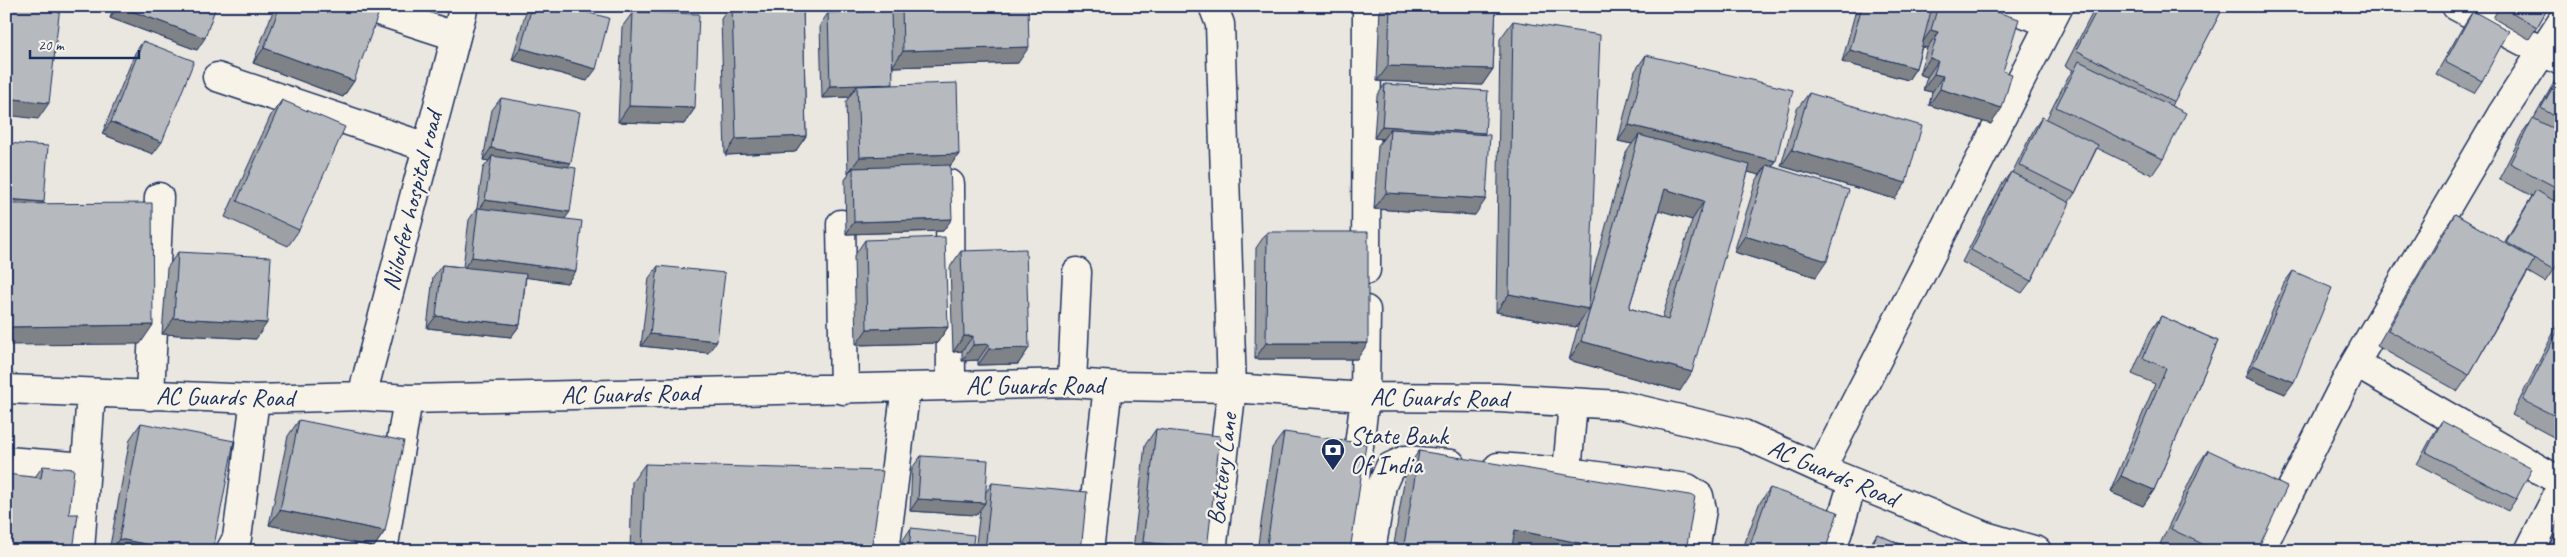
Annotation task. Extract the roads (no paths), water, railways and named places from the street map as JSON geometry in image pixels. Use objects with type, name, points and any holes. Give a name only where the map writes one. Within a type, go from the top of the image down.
[{"type":"street","points":[[363,6],[455,36]]},
{"type":"street","name":"Niloufer hospital road","points":[[362,396],[464,6]]},
{"type":"street","name":"Battery Lane","points":[[1212,551],[1232,388],[1220,24],[1213,6]]},
{"type":"street","points":[[1346,551],[1365,396],[1367,6]]},
{"type":"street","points":[[1821,469],[1967,189],[2055,14],[2005,6]]},
{"type":"street","points":[[2456,6],[2552,56]]},
{"type":"street","points":[[2260,551],[2355,363],[2501,115],[2552,56],[2561,23]]},
{"type":"street","points":[[217,77],[426,147]]},
{"type":"street","points":[[950,160],[951,385]]},
{"type":"street","points":[[150,396],[159,197]]},
{"type":"street","points":[[841,224],[844,390]]},
{"type":"street","points":[[1072,383],[1077,272]]},
{"type":"street","points":[[2355,363],[2561,482]]},
{"type":"street","name":"AC Guards Road","points":[[6,389],[255,399],[362,396],[408,399],[844,390],[951,385],[1072,383],[1108,386],[1232,388],[1365,396],[1499,398],[1620,406],[1743,434],[1821,469],[1985,536],[2037,551]]},
{"type":"street","points":[[1089,551],[1108,386]]},
{"type":"street","points":[[885,551],[906,387]]},
{"type":"street","points":[[80,551],[91,393]]},
{"type":"street","points":[[230,551],[237,538],[255,399]]},
{"type":"street","points":[[383,551],[408,399]]},
{"type":"street","points":[[1568,472],[1574,403]]},
{"type":"street","points":[[1371,551],[1382,485],[1390,467],[1405,460],[1568,472],[1687,488],[1699,496],[1702,510],[1695,551]]},
{"type":"street","points":[[6,461],[86,467]]},
{"type":"street","points":[[1832,551],[1853,482]]},
{"type":"street","points":[[2529,551],[2561,488]]},
{"type":"place","name":"State Bank Of India","points":[[1333,471]]}]
